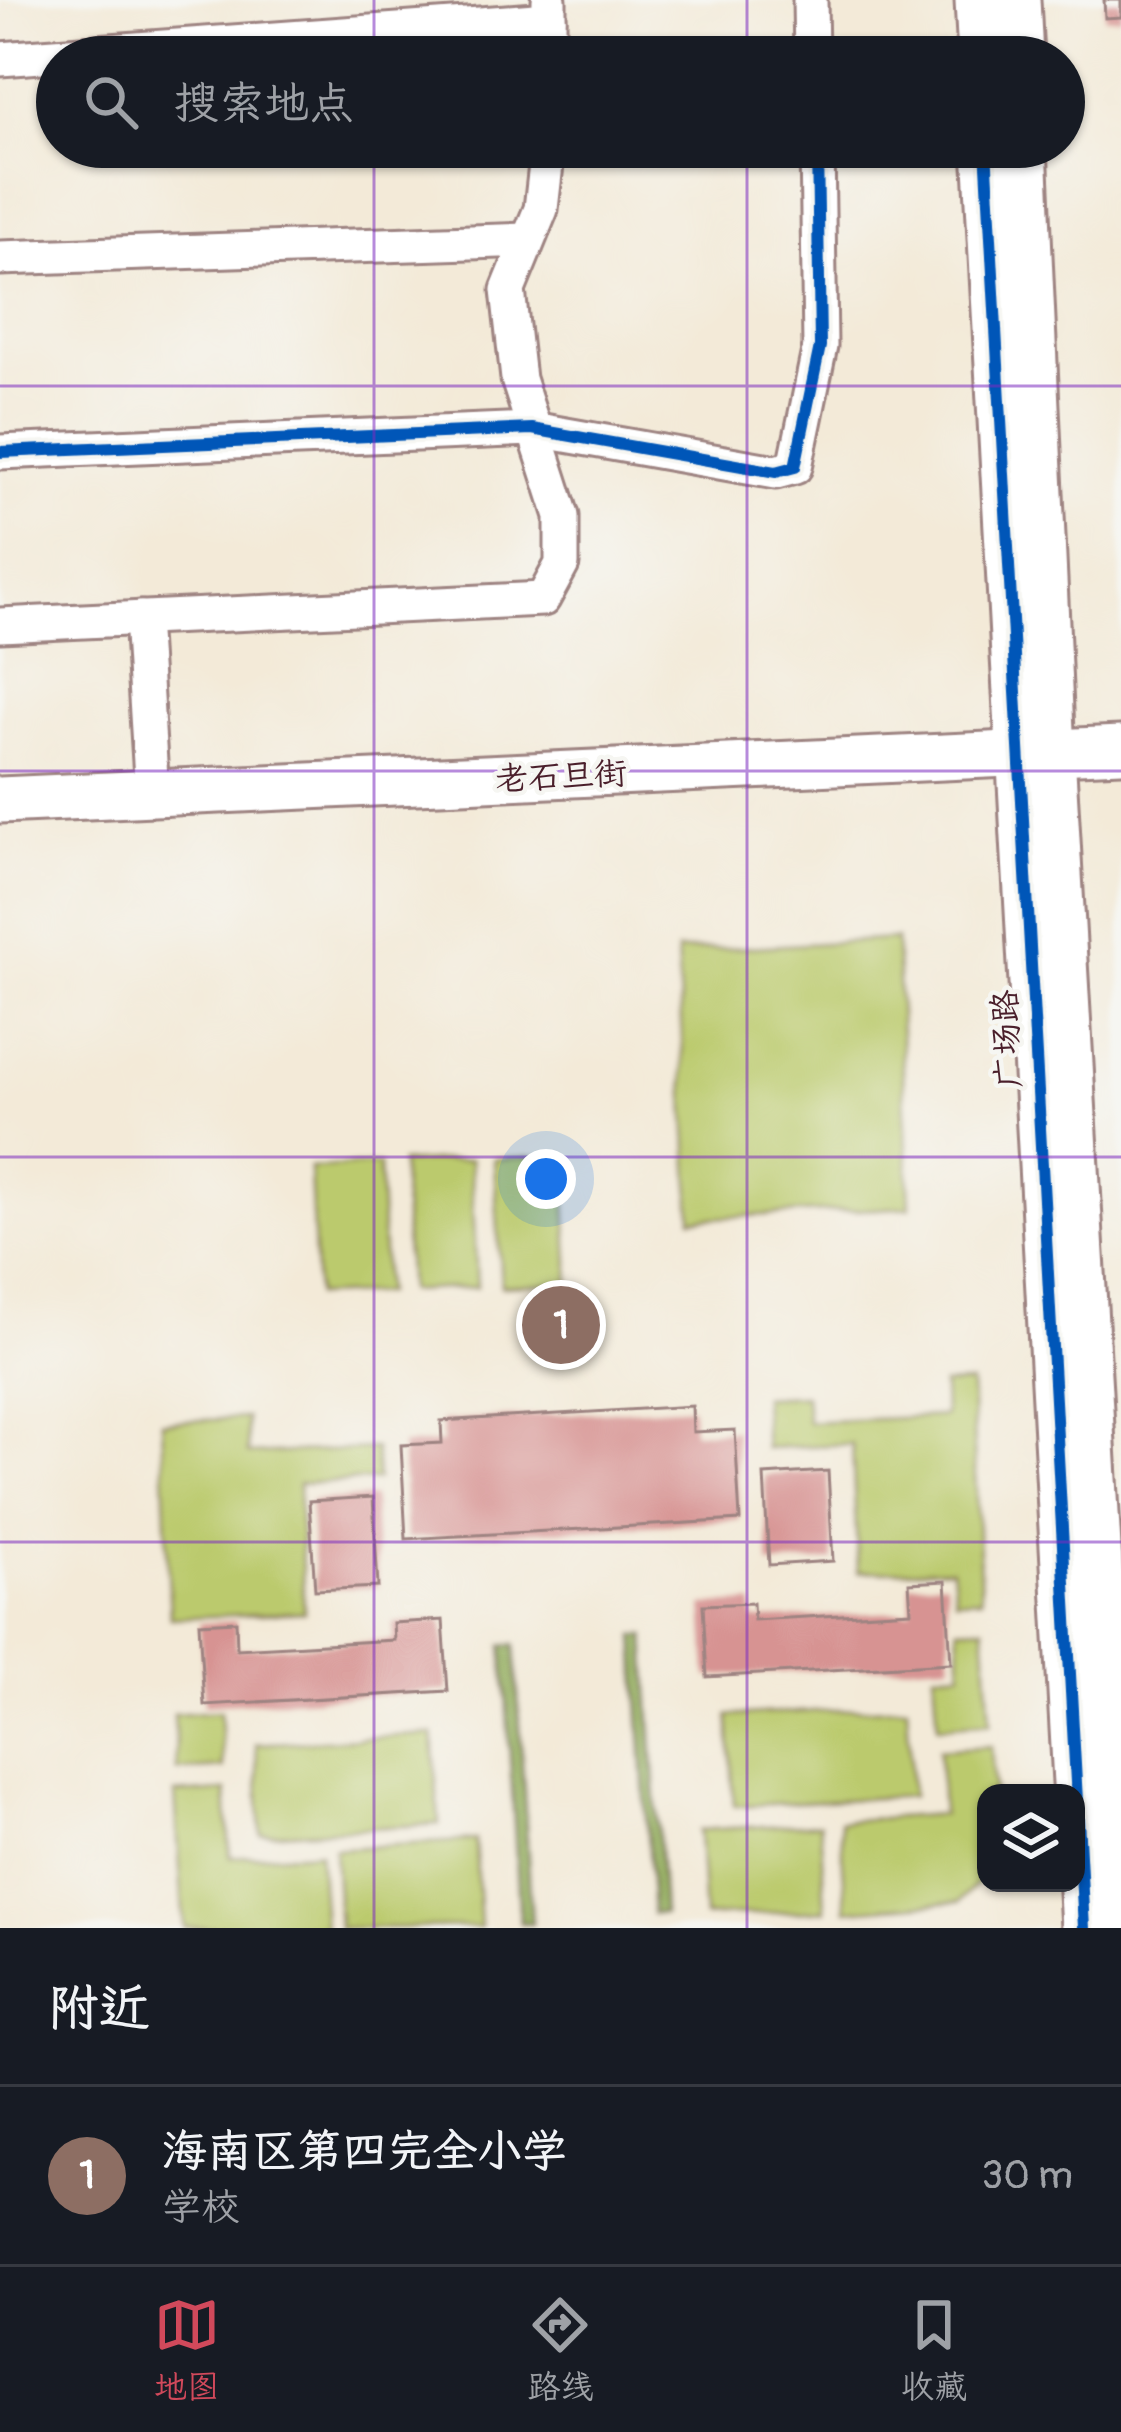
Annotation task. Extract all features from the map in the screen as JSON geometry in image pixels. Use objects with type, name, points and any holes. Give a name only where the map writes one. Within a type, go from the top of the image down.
[{"type":"street","points":[[810,0],[811,36]]},
{"type":"street","points":[[978,0],[980,36]]},
{"type":"street","points":[[1017,0],[1019,36]]},
{"type":"street","points":[[258,36],[550,10]]},
{"type":"street","points":[[0,59],[36,56]]},
{"type":"street","points":[[0,625],[543,598],[562,564],[562,516],[518,379],[508,290],[541,209],[546,168]]},
{"type":"street","points":[[0,452],[532,429],[776,472],[796,467],[820,346],[817,168]]},
{"type":"street","name":"广场路","points":[[988,168],[1120,1928]]},
{"type":"street","name":"广场路","points":[[1024,168],[1035,754],[1084,1928]]},
{"type":"street","points":[[0,258],[527,240]]},
{"type":"street","points":[[142,618],[152,794]]},
{"type":"street","name":"老石旦街","points":[[0,800],[1121,749]]},
{"type":"green space","points":[[896,939],[910,1207],[692,1219],[677,951]]},
{"type":"green space","points":[[564,1155],[570,1283],[501,1286],[494,1159]]},
{"type":"green space","points":[[471,1159],[477,1287],[408,1291],[401,1163]]},
{"type":"green space","points":[[379,1165],[385,1293],[316,1296],[310,1168]]},
{"type":"green space","points":[[971,1384],[981,1598],[955,1599],[952,1568],[858,1572],[852,1444],[765,1448],[762,1397],[805,1395],[807,1422],[944,1416],[943,1385]]},
{"type":"green space","points":[[246,1418],[248,1454],[375,1449],[377,1480],[298,1484],[304,1612],[170,1618],[162,1422]]},
{"type":"green space","points":[[984,1626],[991,1722],[938,1726],[934,1673],[961,1671],[958,1627]]},
{"type":"green space","points":[[635,1636],[646,1636],[663,1914],[652,1914]]},
{"type":"green space","points":[[515,1644],[532,1923],[520,1923],[503,1645]]},
{"type":"green space","points":[[907,1706],[912,1796],[734,1806],[729,1716]]},
{"type":"green space","points":[[220,1711],[223,1768],[177,1771],[174,1714]]},
{"type":"green space","points":[[433,1734],[439,1824],[261,1834],[256,1744]]},
{"type":"green space","points":[[991,1746],[993,1784],[977,1784],[977,1883],[959,1902],[846,1910],[840,1821],[942,1814],[939,1750]]},
{"type":"green space","points":[[226,1791],[230,1857],[319,1852],[324,1928],[184,1928],[175,1794]]},
{"type":"green space","points":[[820,1823],[825,1910],[704,1917],[699,1830]]},
{"type":"green space","points":[[475,1840],[480,1927],[339,1928],[334,1849]]},
{"type":"building","points":[[1104,0],[1121,0],[1121,17],[1105,18]]},
{"type":"building","points":[[692,1406],[693,1432],[735,1430],[740,1520],[406,1539],[401,1445],[442,1443],[441,1421]]},
{"type":"building","points":[[828,1471],[833,1561],[769,1565],[764,1475]]},
{"type":"building","points":[[373,1497],[378,1587],[315,1590],[309,1501]]},
{"type":"building","points":[[946,1581],[951,1663],[707,1677],[703,1605],[753,1603],[754,1620],[911,1611],[909,1583]]},
{"type":"building","points":[[443,1620],[448,1691],[204,1705],[199,1623],[236,1621],[237,1649],[394,1640],[393,1623]]},
{"type":"cycle path","points":[[0,452],[532,429],[776,472],[795,467],[820,346],[817,168]]},
{"type":"cycle path","points":[[987,168],[1084,1928]]},
{"type":"place","name":"海南区第四完全小学","points":[[561,1325]]}]
